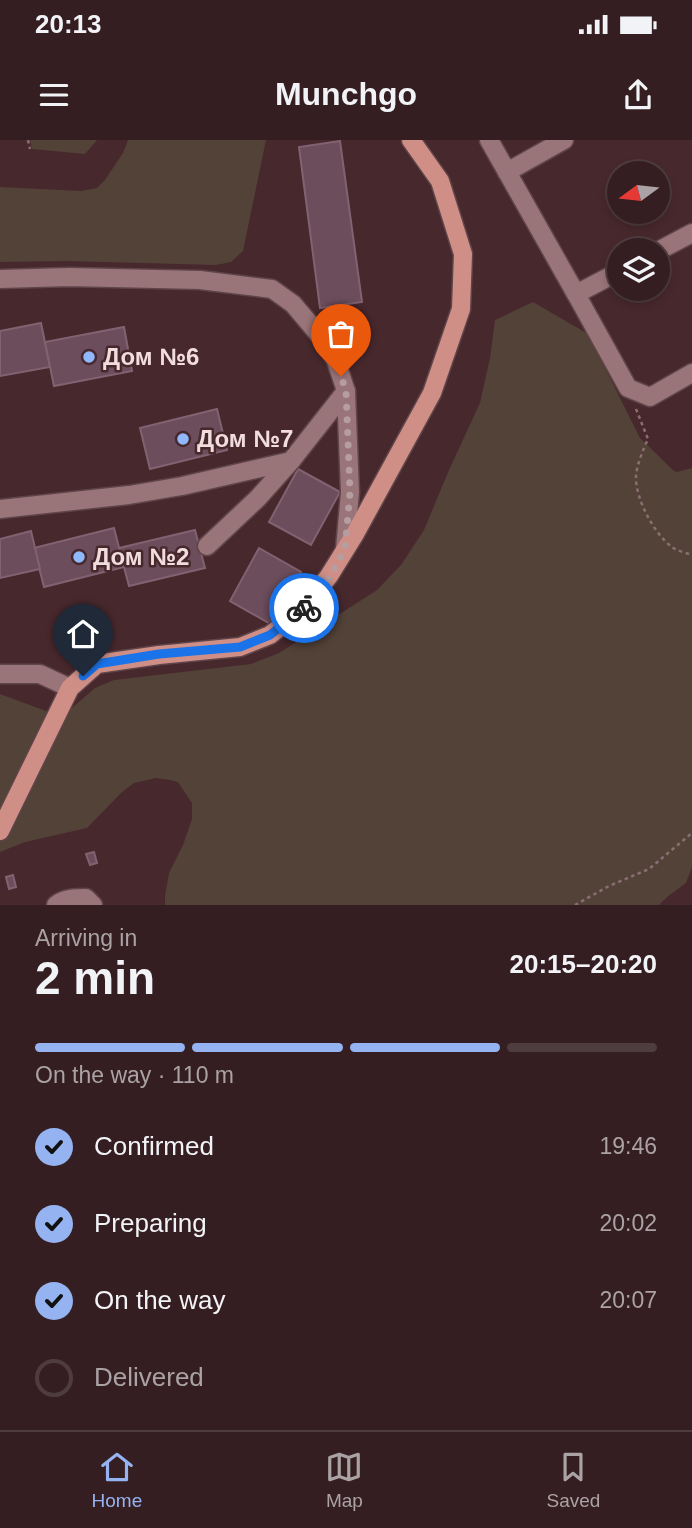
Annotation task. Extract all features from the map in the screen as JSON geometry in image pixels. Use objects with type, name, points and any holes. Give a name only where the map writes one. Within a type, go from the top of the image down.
[{"type":"main road","points":[[0,831],[70,688],[97,664],[159,654],[240,647],[270,635],[303,609],[330,576],[432,393],[461,309],[463,254],[440,181],[411,140]]},
{"type":"street","points":[[489,140],[628,388],[650,397],[692,373]]},
{"type":"street","points":[[507,172],[564,140]]},
{"type":"street","points":[[670,245],[692,233]]},
{"type":"street","points":[[0,279],[69,277],[200,280],[272,289],[293,304],[326,343],[336,361],[346,391],[350,492],[345,549]]},
{"type":"street","points":[[576,294],[607,278]]},
{"type":"street","points":[[206,546],[258,498],[346,391]]},
{"type":"street","points":[[0,509],[129,495],[291,461]]},
{"type":"street","points":[[0,674],[40,674],[70,688]]},
{"type":"street","points":[[56,905],[74,898],[86,898],[93,905]]},
{"type":"path","points":[[28,140],[30,149]]},
{"type":"path","points":[[628,388],[648,439],[636,475],[640,501],[653,527],[672,548],[692,555]]},
{"type":"path","points":[[575,905],[609,886],[649,869],[692,833]]},
{"type":"shaded area","points":[[30,140],[97,140],[85,154],[32,149]]},
{"type":"shaded area","points":[[128,140],[266,140],[243,251],[231,262],[216,265],[0,262],[0,187],[81,191],[97,188],[123,153]]},
{"type":"shaded area","points":[[533,302],[588,334],[640,438],[674,471],[692,468],[692,867],[686,883],[659,905],[165,905],[169,873],[192,819],[192,803],[178,782],[156,778],[134,783],[87,828],[25,842],[0,852],[0,694],[46,711],[72,708],[95,688],[114,680],[251,664],[279,653],[377,590],[401,565],[424,530],[480,403],[495,320]]},
{"type":"building","points":[[340,141],[362,302],[320,308],[299,147]]},
{"type":"building","points":[[41,323],[50,367],[0,376],[0,331]]},
{"type":"building","name":"Дом №6","points":[[124,327],[132,371],[54,386],[45,342]]},
{"type":"building","name":"Дом №7","points":[[217,409],[227,450],[150,469],[140,428]]},
{"type":"building","points":[[298,469],[340,492],[311,545],[269,522]]},
{"type":"building","name":"Дом №2","points":[[114,528],[124,567],[44,587],[34,548]]},
{"type":"building","points":[[195,530],[205,568],[129,586],[119,548]]},
{"type":"building","points":[[31,531],[40,569],[0,578],[0,539]]},
{"type":"building","points":[[259,548],[301,572],[272,625],[230,601]]},
{"type":"building","points":[[94,852],[97,863],[90,865],[86,854]]},
{"type":"building","points":[[13,875],[16,887],[9,889],[6,877]]},
{"type":"way so far","points":[[304,608],[330,576],[345,549],[350,492],[346,391],[341,376]]},
{"type":"place","name":"Дом №6","points":[[89,357]]},
{"type":"place","name":"Дом №7","points":[[183,439]]},
{"type":"place","name":"Дом №2","points":[[79,557]]},
{"type":"route","points":[[83,676],[97,664],[159,654],[240,647],[270,635],[304,608]]}]
